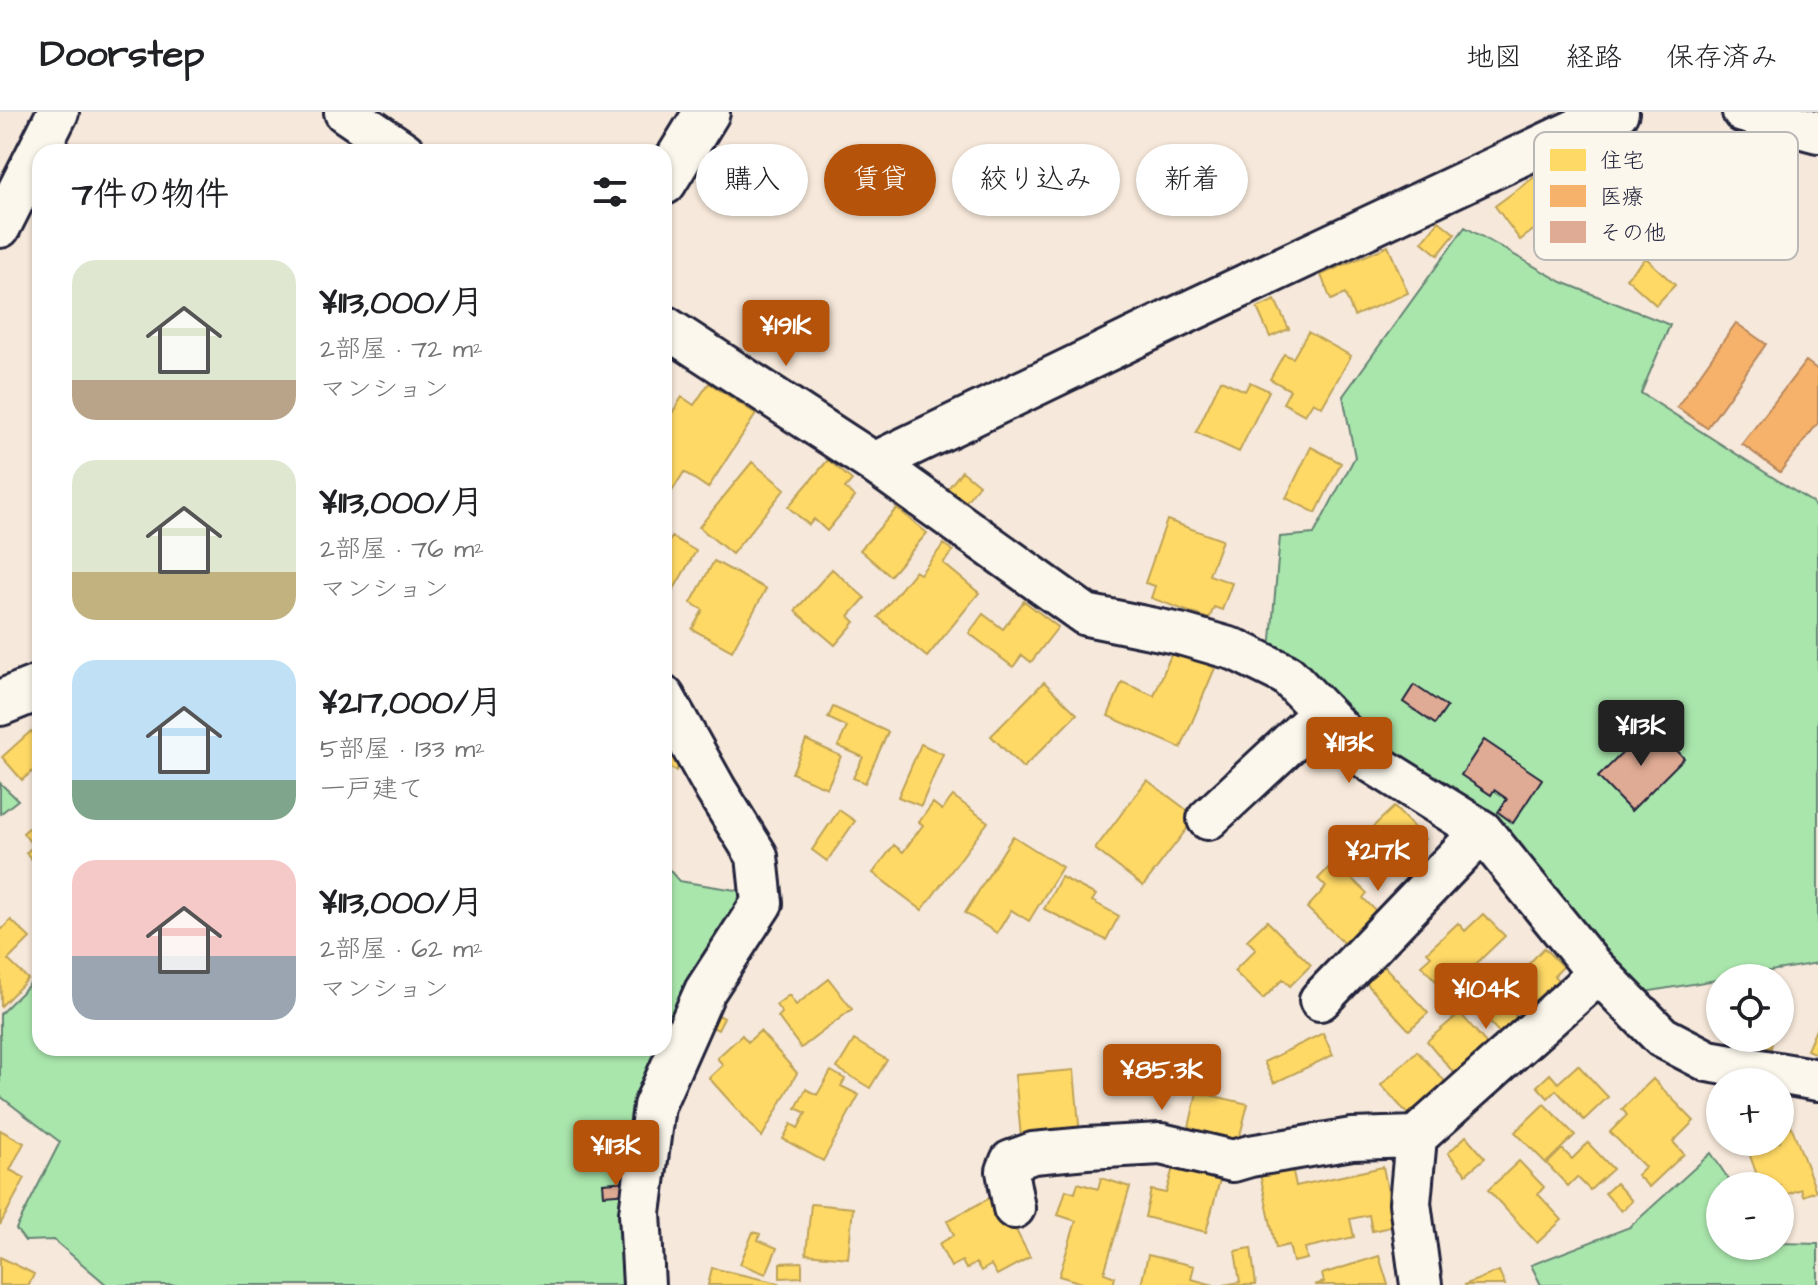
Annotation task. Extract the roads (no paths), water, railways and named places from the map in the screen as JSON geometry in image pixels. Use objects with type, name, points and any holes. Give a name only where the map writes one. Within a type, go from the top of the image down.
[{"type":"main road","points":[[672,169],[707,112]]},
{"type":"main road","points":[[0,703],[32,690]]},
{"type":"street","points":[[42,144],[58,112]]},
{"type":"street","points":[[345,112],[392,144]]},
{"type":"street","points":[[1571,132],[1618,112]]},
{"type":"street","points":[[1743,112],[1818,132]]},
{"type":"street","points":[[874,463],[1534,149]]},
{"type":"street","points":[[0,227],[32,164]]},
{"type":"street","points":[[672,331],[874,463],[1086,615],[1180,634],[1236,650],[1287,675],[1370,761],[1482,831],[1599,973],[1662,1037],[1708,1061],[1818,1080]]},
{"type":"street","points":[[644,1285],[640,1213],[654,1106],[705,991],[762,903],[757,856],[672,711]]},
{"type":"street","points":[[1208,819],[1323,712]]},
{"type":"street","points":[[1320,1000],[1482,831]]},
{"type":"street","points":[[1014,1208],[1007,1171],[1011,1161],[1033,1153],[1161,1144],[1233,1161],[1352,1139],[1416,1137],[1599,973]]},
{"type":"street","points":[[1416,1137],[1410,1203],[1421,1285]]}]
